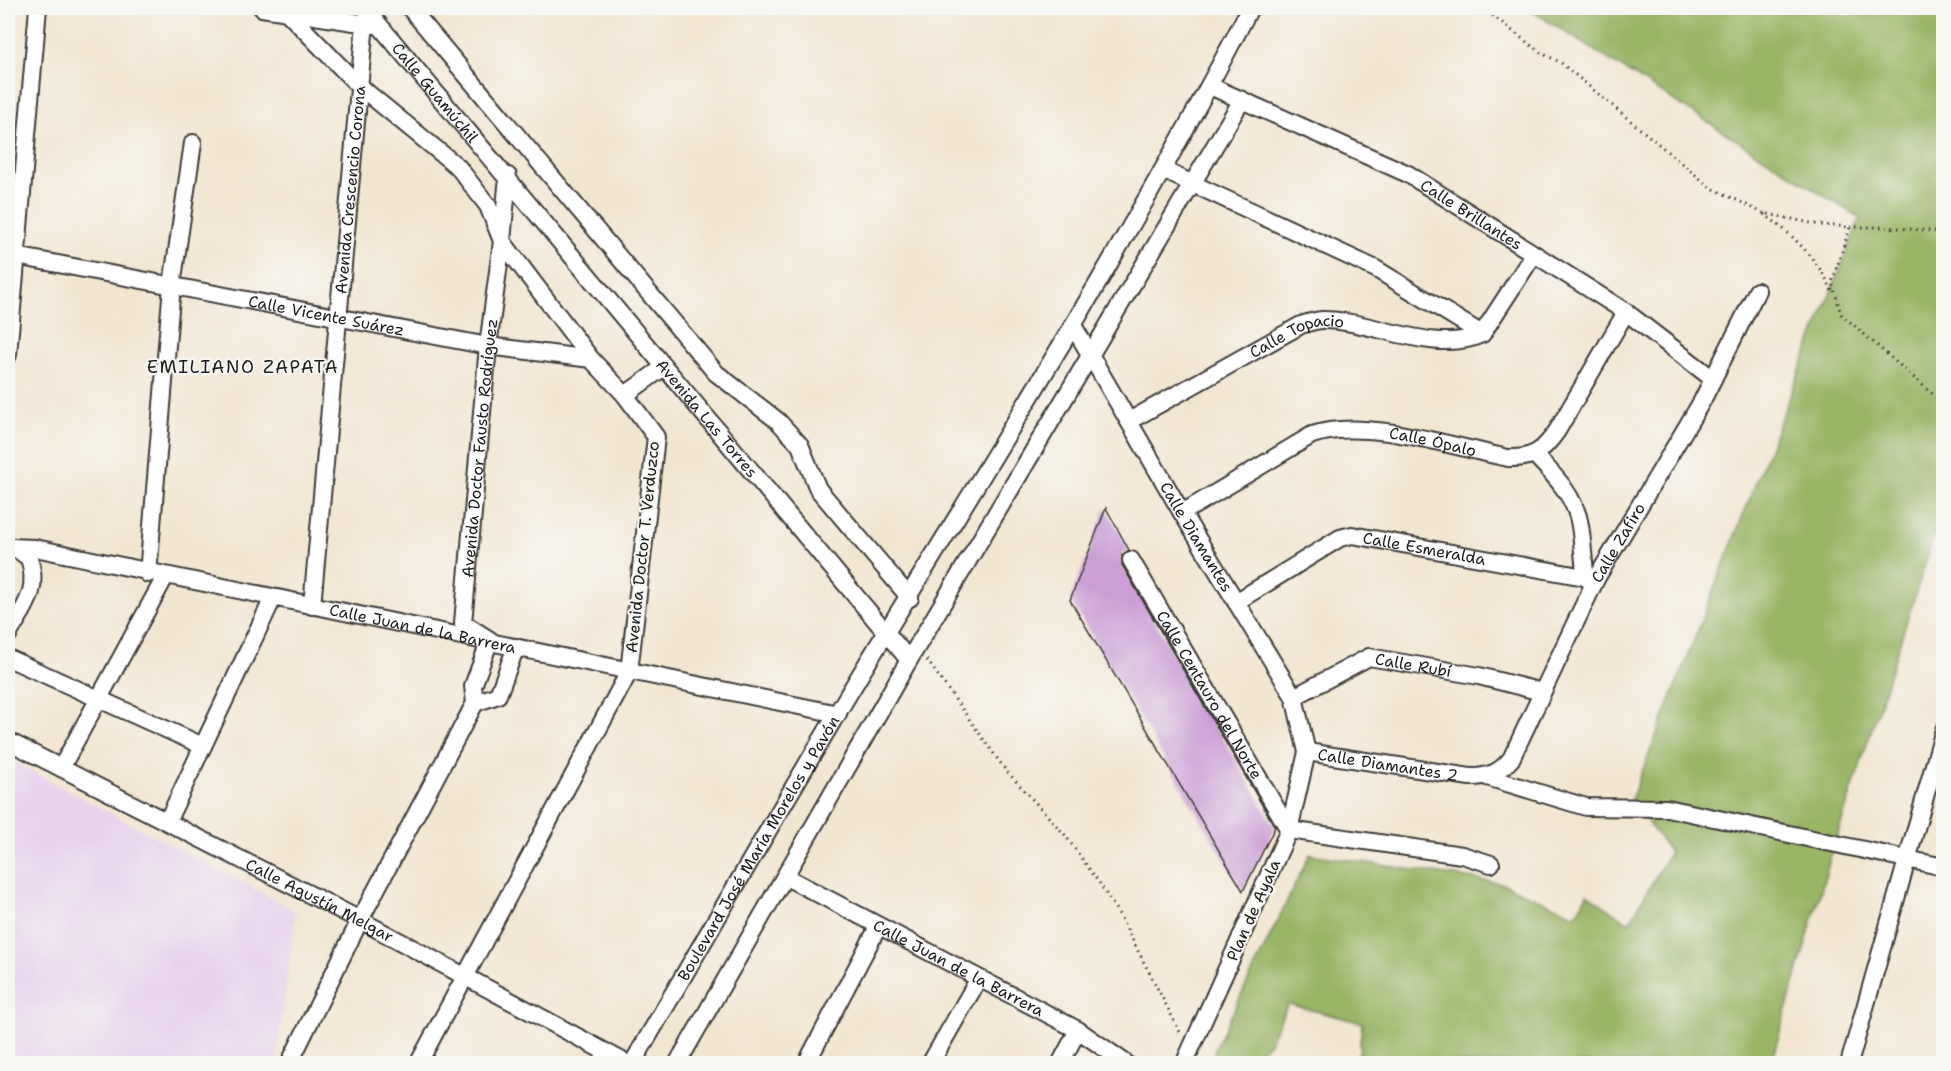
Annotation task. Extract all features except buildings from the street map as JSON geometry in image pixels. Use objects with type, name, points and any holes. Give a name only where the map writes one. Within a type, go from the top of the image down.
[{"type":"street","points":[[8,355],[38,8]]},
{"type":"street","points":[[262,8],[366,11]]},
{"type":"street","points":[[410,8],[716,373],[778,421],[800,445],[818,489],[910,598]]},
{"type":"street","name":"Boulevard José María Morelos y Pavón","points":[[630,1064],[886,633],[910,598],[1074,327],[1210,86],[1250,8]]},
{"type":"street","points":[[284,9],[359,86],[458,167],[488,206],[502,241],[591,359],[625,395],[664,367]]},
{"type":"street","name":"Calle Guamúchil","points":[[366,11],[508,176]]},
{"type":"street","name":"Avenida Crescencio Corona","points":[[312,606],[366,11]]},
{"type":"street","name":"Calle Brillantes","points":[[1210,86],[1408,174],[1626,312],[1713,379]]},
{"type":"street","name":"Boulevard José María Morelos y Pavón","points":[[677,1064],[913,653],[1242,100]]},
{"type":"street","points":[[61,768],[98,699],[156,575],[172,285],[192,143]]},
{"type":"street","points":[[1163,170],[1192,186],[1376,269],[1482,334],[1534,254]]},
{"type":"street","name":"Avenida Doctor Fausto Rodríguez","points":[[490,640],[463,623],[488,346],[508,176]]},
{"type":"street","name":"Avenida Las Torres","points":[[508,176],[886,633],[913,653]]},
{"type":"street","name":"Calle Vicente Suárez","points":[[16,256],[488,346],[591,359]]},
{"type":"street","name":"Calle Zafiro","points":[[1479,777],[1501,770],[1511,759],[1591,578],[1713,379],[1758,291]]},
{"type":"street","points":[[1591,578],[1574,506],[1563,486],[1535,455],[1545,449],[1557,431],[1626,312]]},
{"type":"street","name":"Calle Topacio","points":[[1130,421],[1301,325],[1322,320],[1437,341],[1470,340],[1482,334]]},
{"type":"street","name":"Calle Diamantes","points":[[1074,327],[1182,513],[1294,697],[1307,752]]},
{"type":"street","name":"Avenida Doctor T. Verduzco","points":[[625,395],[656,437],[629,672]]},
{"type":"street","name":"Calle Ópalo","points":[[1182,513],[1312,435],[1332,429],[1355,428],[1508,458],[1524,459],[1535,455]]},
{"type":"street","name":"Calle Esmeralda","points":[[1236,602],[1340,538],[1352,535],[1591,578]]},
{"type":"street","points":[[8,635],[33,592],[34,580],[29,558],[11,547]]},
{"type":"street","name":"Calle Juan de la Barrera","points":[[11,547],[35,548],[156,575],[490,640],[629,672],[838,714]]},
{"type":"street","name":"Calle Centauro del Norte","points":[[1131,560],[1289,830]]},
{"type":"street","points":[[167,822],[273,598]]},
{"type":"street","points":[[289,1064],[360,920],[476,703],[473,686],[490,640]]},
{"type":"street","points":[[476,703],[498,695],[516,646]]},
{"type":"street","name":"Calle Rubí","points":[[1294,697],[1370,657],[1479,676],[1542,692]]},
{"type":"street","points":[[8,658],[203,746]]},
{"type":"street","points":[[418,1064],[629,672]]},
{"type":"street","points":[[1849,1064],[1944,730]]},
{"type":"street","name":"Calle Agustín Melgar","points":[[8,741],[360,920],[630,1064]]},
{"type":"street","name":"Plan de Ayala","points":[[1187,1057],[1289,830],[1307,752]]},
{"type":"street","name":"Calle Diamantes 2","points":[[1307,752],[1479,777],[1586,807],[1667,808],[1944,867]]},
{"type":"street","points":[[1289,830],[1462,855],[1491,864]]},
{"type":"street","name":"Calle Juan de la Barrera","points":[[786,877],[978,980],[1078,1030],[1127,1064]]},
{"type":"street","points":[[806,1064],[878,927]]},
{"type":"street","points":[[930,1064],[978,980]]},
{"type":"street","points":[[1060,1064],[1078,1030]]},
{"type":"path","points":[[1483,8],[1541,52],[1560,62],[1710,187],[1763,213],[1787,231],[1823,269],[1841,314],[1944,404]]},
{"type":"path","points":[[1763,213],[1820,225],[1885,226],[1944,232]]},
{"type":"path","points":[[1834,294],[1832,282],[1850,227]]},
{"type":"path","points":[[913,653],[1004,768],[1065,834],[1100,884],[1120,916],[1187,1057]]},
{"type":"shaded area","points":[[8,759],[296,911],[276,1063],[8,1063]]},
{"type":"green space","points":[[1527,8],[1943,8],[1943,509],[1833,849],[1771,1063],[1341,1063],[1359,1054],[1362,1023],[1288,1004],[1269,1043],[1245,1063],[1221,1063],[1214,1051],[1310,854],[1500,883],[1576,915],[1587,894],[1629,923],[1670,852],[1631,800],[1860,218]]},
{"type":"district","name":"EMILIANO ZAPATA","points":[[243,367]]}]
